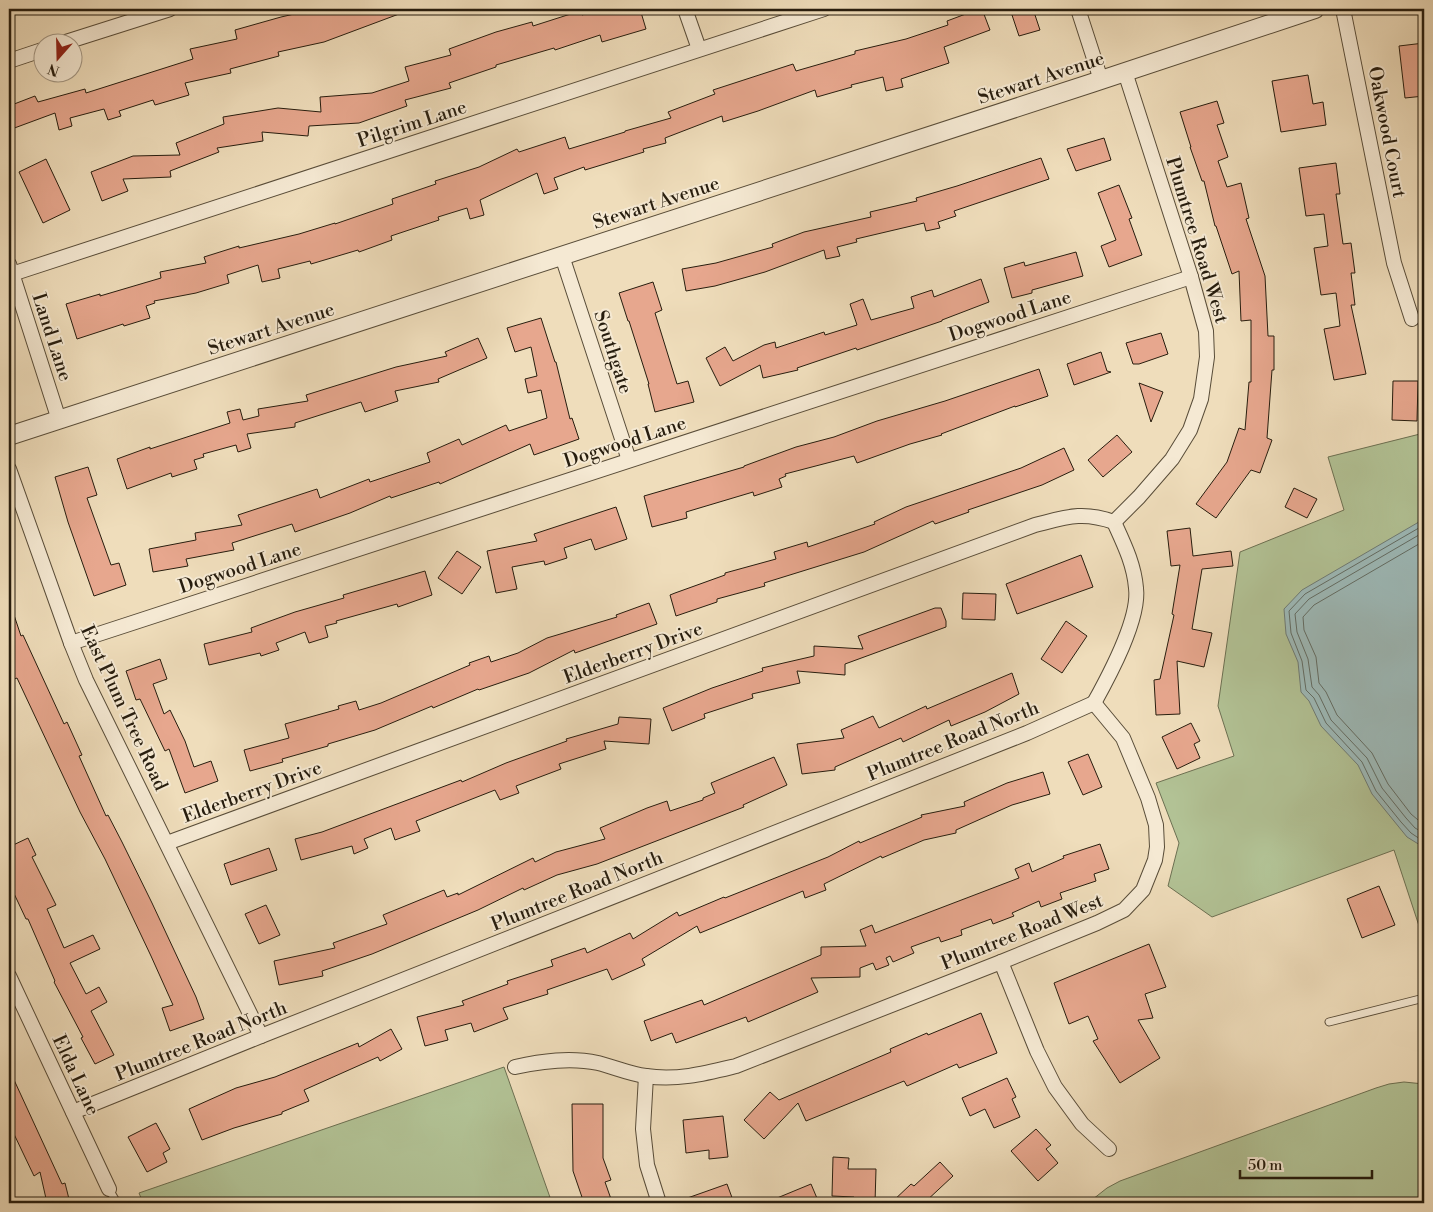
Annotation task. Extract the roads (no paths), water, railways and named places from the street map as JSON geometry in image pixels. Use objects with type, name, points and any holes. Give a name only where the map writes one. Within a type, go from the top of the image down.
[{"type":"street","points":[[82,37],[170,9]]},
{"type":"street","points":[[685,9],[699,49]]},
{"type":"street","name":"Pilgrim Lane","points":[[10,269],[824,9]]},
{"type":"street","points":[[1078,9],[1101,80]]},
{"type":"street","name":"Stewart Avenue","points":[[9,436],[1315,9]]},
{"type":"street","name":"Oakwood Court","points":[[1343,9],[1394,263],[1412,320]]},
{"type":"street","points":[[9,61],[32,53]]},
{"type":"street","name":"Plumtree Road West","points":[[1114,522],[1172,459],[1190,430],[1201,399],[1207,357],[1206,331],[1191,277],[1125,72]]},
{"type":"street","name":"Southgate","points":[[562,256],[629,460]]},
{"type":"street","name":"Land Lane","points":[[10,269],[60,420]]},
{"type":"street","name":"Dogwood Lane","points":[[71,643],[1191,277]]},
{"type":"street","name":"East Plum Tree Road","points":[[9,469],[86,680],[260,1036]]},
{"type":"street","name":"Elderberry Drive","points":[[166,843],[1035,525],[1078,515],[1100,517],[1114,522]]},
{"type":"street","points":[[1094,703],[1114,669],[1133,617],[1137,590],[1130,557],[1114,522]]},
{"type":"street","name":"Plumtree Road West","points":[[514,1067],[538,1061],[569,1059],[595,1063],[646,1076],[691,1077],[736,1066],[1001,962],[1124,910],[1142,890],[1155,860],[1158,847],[1156,825],[1148,798],[1123,738],[1094,703]]},
{"type":"street","name":"Plumtree Road North","points":[[73,1112],[260,1036],[1027,733],[1094,703]]},
{"type":"street","points":[[1001,962],[1037,1051],[1054,1087],[1082,1124],[1109,1149]]},
{"type":"street","name":"Elda Lane","points":[[9,976],[109,1190]]},
{"type":"street","points":[[646,1076],[643,1129],[647,1165],[659,1203]]},
{"type":"lane","points":[[1329,1022],[1424,998]]},
{"type":"lane","points":[[109,1190],[117,1203]]},
{"type":"water","points":[[1424,519],[1424,844],[1420,845],[1407,837],[1372,794],[1358,765],[1321,726],[1309,701],[1301,692],[1298,662],[1286,634],[1284,609],[1302,590]]}]
